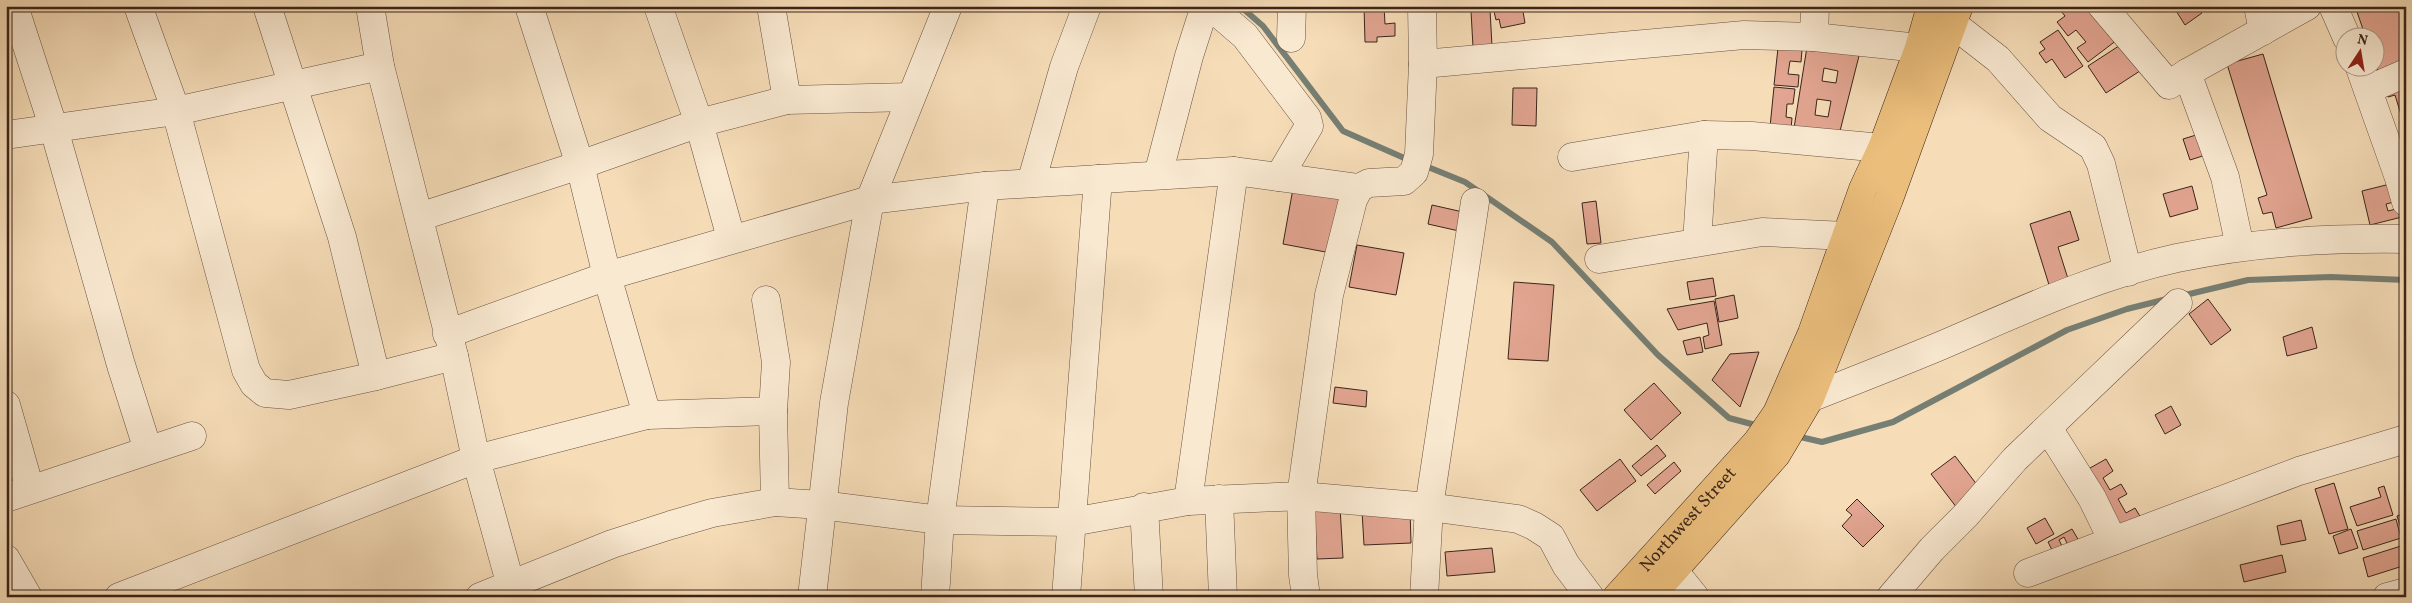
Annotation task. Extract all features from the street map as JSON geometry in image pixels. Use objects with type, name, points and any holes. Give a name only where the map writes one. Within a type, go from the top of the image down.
[{"type":"main road","points":[[1786,419],[1812,334],[1846,236],[1863,189],[1882,148],[1919,48],[1930,6]]},
{"type":"main road","points":[[1766,448],[1786,419],[1810,398],[1854,290],[1956,15]]},
{"type":"main road","name":"Northwest Street","points":[[1650,597],[1674,571],[1766,448]]},
{"type":"main road","name":"Northwest Street","points":[[1617,597],[1766,448]]},
{"type":"street","points":[[14,6],[54,129],[121,365],[148,450]]},
{"type":"street","points":[[138,6],[176,111],[246,370],[254,384],[265,392],[289,395],[376,376],[607,276],[731,238],[870,200],[985,186],[1234,171],[1360,188]]},
{"type":"street","points":[[267,6],[342,237],[376,376]]},
{"type":"street","points":[[370,6],[380,66],[451,345],[476,459],[512,591]]},
{"type":"street","points":[[529,6],[580,165],[607,276],[647,415]]},
{"type":"street","points":[[658,6],[699,123],[731,238]]},
{"type":"street","points":[[771,6],[787,100]]},
{"type":"street","points":[[812,597],[834,403],[870,200],[948,6]]},
{"type":"street","points":[[1031,183],[1064,67],[1087,6]]},
{"type":"street","points":[[1158,175],[1189,56],[1205,6]]},
{"type":"street","points":[[1210,6],[1245,36],[1307,118],[1309,126],[1279,177]]},
{"type":"street","points":[[1291,38],[1292,6]]},
{"type":"street","points":[[1306,597],[1303,575],[1301,496],[1329,295],[1353,200],[1360,188],[1369,183],[1404,181],[1417,163],[1424,64],[1422,6]]},
{"type":"street","points":[[1814,37],[1815,6]]},
{"type":"street","points":[[2102,6],[2170,85],[2261,19],[2307,6]]},
{"type":"street","points":[[2333,6],[2343,28]]},
{"type":"street","points":[[1956,15],[2050,118],[2093,147],[2101,164],[2128,272]]},
{"type":"street","points":[[1424,64],[1724,36],[1814,37],[1919,48]]},
{"type":"street","points":[[6,136],[176,111],[294,87],[380,66]]},
{"type":"street","points":[[2187,73],[2224,177],[2240,247]]},
{"type":"street","points":[[2384,76],[2406,73]]},
{"type":"street","points":[[2364,78],[2404,185]]},
{"type":"street","points":[[419,217],[580,165],[699,123],[787,100],[911,97]]},
{"type":"street","points":[[1697,242],[1704,135]]},
{"type":"street","points":[[1572,157],[1704,135],[1752,136],[1882,148]]},
{"type":"street","points":[[1188,501],[1234,171]]},
{"type":"street","points":[[1066,597],[1098,179]]},
{"type":"street","points":[[935,597],[940,520],[985,186]]},
{"type":"street","points":[[1424,597],[1429,507],[1475,202]]},
{"type":"street","points":[[1599,259],[1762,232],[1846,236]]},
{"type":"street","points":[[1810,398],[1938,347],[2044,301],[2128,272],[2176,259],[2256,244],[2337,238],[2406,239]]},
{"type":"street","points":[[766,300],[776,362],[772,411],[775,502]]},
{"type":"street","points":[[1891,597],[1932,549],[1966,515],[2015,459],[2178,303]]},
{"type":"street","points":[[6,405],[18,494],[192,436]]},
{"type":"street","points":[[119,597],[476,459],[647,415],[772,411]]},
{"type":"street","points":[[2048,428],[2092,498],[2113,540]]},
{"type":"street","points":[[2028,573],[2299,470],[2406,439]]},
{"type":"street","points":[[480,597],[512,591],[612,544],[679,522],[712,513],[775,502],[821,505],[940,520],[1072,522],[1144,507],[1188,501],[1301,496],[1429,507],[1518,519],[1551,536],[1566,565],[1590,597]]},
{"type":"street","points":[[1219,500],[1223,597]]},
{"type":"street","points":[[1144,507],[1149,597]]},
{"type":"street","points":[[6,559],[28,597]]},
{"type":"street","points":[[1674,571],[1695,597]]},
{"type":"street","points":[[2387,597],[2406,592]]},
{"type":"building","points":[[1364,6],[1384,6],[1385,24],[1395,23],[1395,36],[1377,37],[1377,42],[1365,42]]},
{"type":"building","points":[[1522,6],[1525,23],[1501,28],[1499,19],[1496,20],[1493,7]]},
{"type":"building","points":[[2057,6],[2092,6],[2117,40],[2088,62],[2077,48],[2086,42],[2076,30],[2068,36],[2057,22],[2065,16]]},
{"type":"building","points":[[2173,6],[2197,6],[2202,13],[2185,25]]},
{"type":"building","points":[[2355,6],[2406,6],[2406,59],[2384,68],[2384,28],[2363,28]]},
{"type":"building","points":[[1490,10],[1492,46],[1473,47],[1471,11]]},
{"type":"building","points":[[2058,30],[2083,66],[2065,78],[2052,59],[2046,63],[2039,53],[2045,49],[2040,42]]},
{"type":"building","points":[[2128,40],[2146,67],[2106,93],[2088,66]]},
{"type":"building","points":[[1807,47],[1861,48],[1839,135],[1794,128]],"holes":[[[1824,68],[1838,71],[1836,83],[1822,81]],[[1817,99],[1831,101],[1828,117],[1815,115]]]},
{"type":"building","points":[[1778,48],[1802,50],[1801,62],[1790,61],[1788,74],[1799,75],[1798,87],[1774,85]]},
{"type":"building","points":[[2263,54],[2312,218],[2276,228],[2272,212],[2263,214],[2258,198],[2267,195],[2227,64]]},
{"type":"building","points":[[2406,79],[2406,117],[2402,118],[2395,95],[2388,97],[2385,86]]},
{"type":"building","points":[[1774,87],[1795,89],[1793,104],[1787,104],[1786,117],[1792,118],[1791,129],[1770,127]]},
{"type":"building","points":[[1513,88],[1537,88],[1536,126],[1512,125]]},
{"type":"building","points":[[2406,120],[2406,142],[2405,142],[2400,122]]},
{"type":"building","points":[[2206,132],[2212,153],[2190,160],[2183,139]]},
{"type":"building","points":[[1294,183],[1342,192],[1331,253],[1283,244]]},
{"type":"building","points":[[2394,183],[2398,201],[2386,204],[2388,211],[2400,208],[2402,217],[2370,225],[2362,191]]},
{"type":"building","points":[[2192,186],[2198,209],[2170,217],[2163,194]]},
{"type":"building","points":[[1596,201],[1601,243],[1587,244],[1582,203]]},
{"type":"building","points":[[1432,205],[1463,212],[1459,231],[1428,224]]},
{"type":"building","points":[[2070,211],[2079,240],[2058,247],[2069,282],[2050,288],[2030,224]]},
{"type":"building","points":[[1357,245],[1404,253],[1396,295],[1349,287]]},
{"type":"building","points":[[1713,278],[1716,296],[1690,300],[1687,282]]},
{"type":"building","points":[[1514,282],[1554,285],[1548,361],[1508,359]]},
{"type":"building","points":[[1734,295],[1738,318],[1719,322],[1715,299]]},
{"type":"building","points":[[2208,299],[2231,330],[2211,345],[2189,314]]},
{"type":"building","points":[[1714,301],[1722,345],[1705,349],[1703,337],[1709,335],[1707,323],[1678,330],[1667,309]]},
{"type":"building","points":[[2312,327],[2317,348],[2287,356],[2283,337]]},
{"type":"building","points":[[1700,337],[1703,352],[1687,355],[1683,341]]},
{"type":"building","points":[[1759,352],[1740,407],[1712,380],[1730,354]]},
{"type":"building","points":[[1654,383],[1681,413],[1651,440],[1624,410]]},
{"type":"building","points":[[1335,387],[1367,391],[1366,407],[1333,403]]},
{"type":"building","points":[[2171,406],[2181,425],[2165,434],[2155,415]]},
{"type":"building","points":[[1657,445],[1666,456],[1641,476],[1632,466]]},
{"type":"building","points":[[1955,456],[1981,490],[1957,508],[1931,474]]},
{"type":"building","points":[[1620,459],[1636,481],[1597,511],[1580,490]]},
{"type":"building","points":[[2106,459],[2113,471],[2103,478],[2110,490],[2121,484],[2127,494],[2118,499],[2126,513],[2135,508],[2141,518],[2118,532],[2083,472]]},
{"type":"building","points":[[1674,462],[1681,471],[1655,494],[1647,485]]},
{"type":"building","points":[[2334,483],[2348,529],[2329,534],[2315,489]]},
{"type":"building","points":[[2384,486],[2393,515],[2357,526],[2350,507],[2381,497],[2378,488]]},
{"type":"building","points":[[1857,499],[1884,526],[1863,547],[1842,526],[1852,515],[1846,510]]},
{"type":"building","points":[[1340,507],[1343,558],[1317,559],[1314,508]]},
{"type":"building","points":[[1410,509],[1411,543],[1364,545],[1362,511]]},
{"type":"building","points":[[2406,513],[2406,544],[2397,516]]},
{"type":"building","points":[[2045,518],[2054,534],[2036,544],[2027,528]]},
{"type":"building","points":[[2396,519],[2401,538],[2363,550],[2357,531]]},
{"type":"building","points":[[2301,520],[2306,540],[2281,545],[2277,526]]},
{"type":"building","points":[[2072,529],[2082,546],[2057,560],[2048,542]],"holes":[[[2064,537],[2068,545],[2063,548],[2059,540]]]},
{"type":"building","points":[[2351,529],[2358,548],[2339,554],[2333,536]]},
{"type":"building","points":[[2404,545],[2406,565],[2368,577],[2363,558]]},
{"type":"building","points":[[1492,548],[1495,572],[1447,576],[1445,552]]},
{"type":"building","points":[[2282,555],[2286,572],[2244,582],[2240,565]]},
{"type":"waterway","points":[[1240,6],[1263,26],[1343,131],[1411,161]]},
{"type":"waterway","points":[[1423,165],[1465,182],[1552,242],[1658,355],[1729,418],[1759,426]]},
{"type":"waterway","points":[[2181,296],[2248,280],[2331,277],[2406,280]]},
{"type":"waterway","points":[[1796,436],[1822,442],[1893,422],[2067,330],[2127,309],[2167,299]]}]
